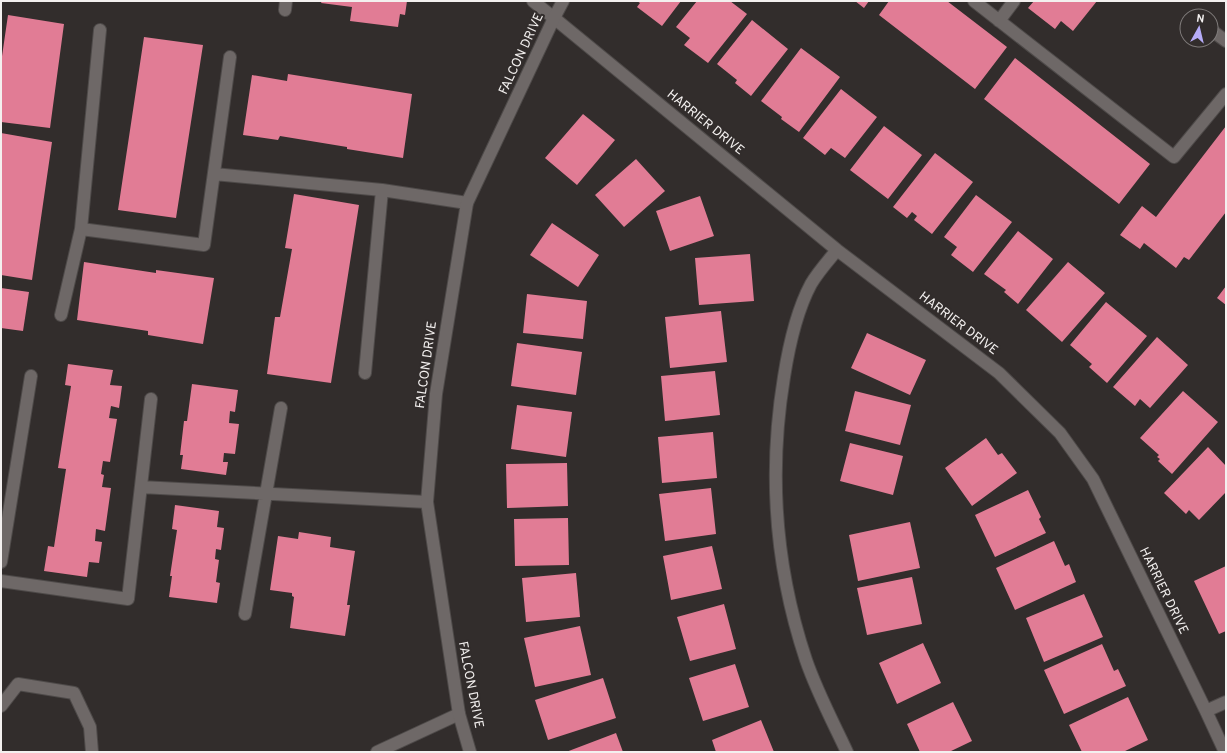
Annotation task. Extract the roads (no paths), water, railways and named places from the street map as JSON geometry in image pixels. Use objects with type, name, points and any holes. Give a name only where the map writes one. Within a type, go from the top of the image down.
[{"type":"street","name":"HARRIER DRIVE","points":[[532,1],[837,250],[1000,373],[1060,433],[1093,479],[1225,752]]},
{"type":"street","name":"FALCON DRIVE","points":[[470,752],[459,714],[427,502],[436,394],[467,204],[563,1]]},
{"type":"street","points":[[974,1],[1174,157],[1226,94]]},
{"type":"street","points":[[999,21],[1014,1]]},
{"type":"street","points":[[61,315],[81,229],[100,30]]},
{"type":"street","points":[[81,229],[204,245],[230,57]]},
{"type":"street","points":[[214,174],[382,190],[467,204]]},
{"type":"street","points":[[365,373],[382,190]]},
{"type":"street","points":[[837,250],[821,269],[812,283],[802,302],[795,325],[786,363],[778,417],[775,487],[780,550],[794,617],[807,662],[847,752]]},
{"type":"street","points":[[1,562],[31,376]]},
{"type":"street","points":[[1,581],[128,599],[152,400]]},
{"type":"street","points":[[245,614],[281,408]]},
{"type":"street","points":[[141,487],[427,502]]},
{"type":"street","points":[[1,706],[18,684],[74,693],[90,727],[92,752]]},
{"type":"street","points":[[1206,711],[1226,702]]},
{"type":"street","points":[[378,752],[459,714]]}]
